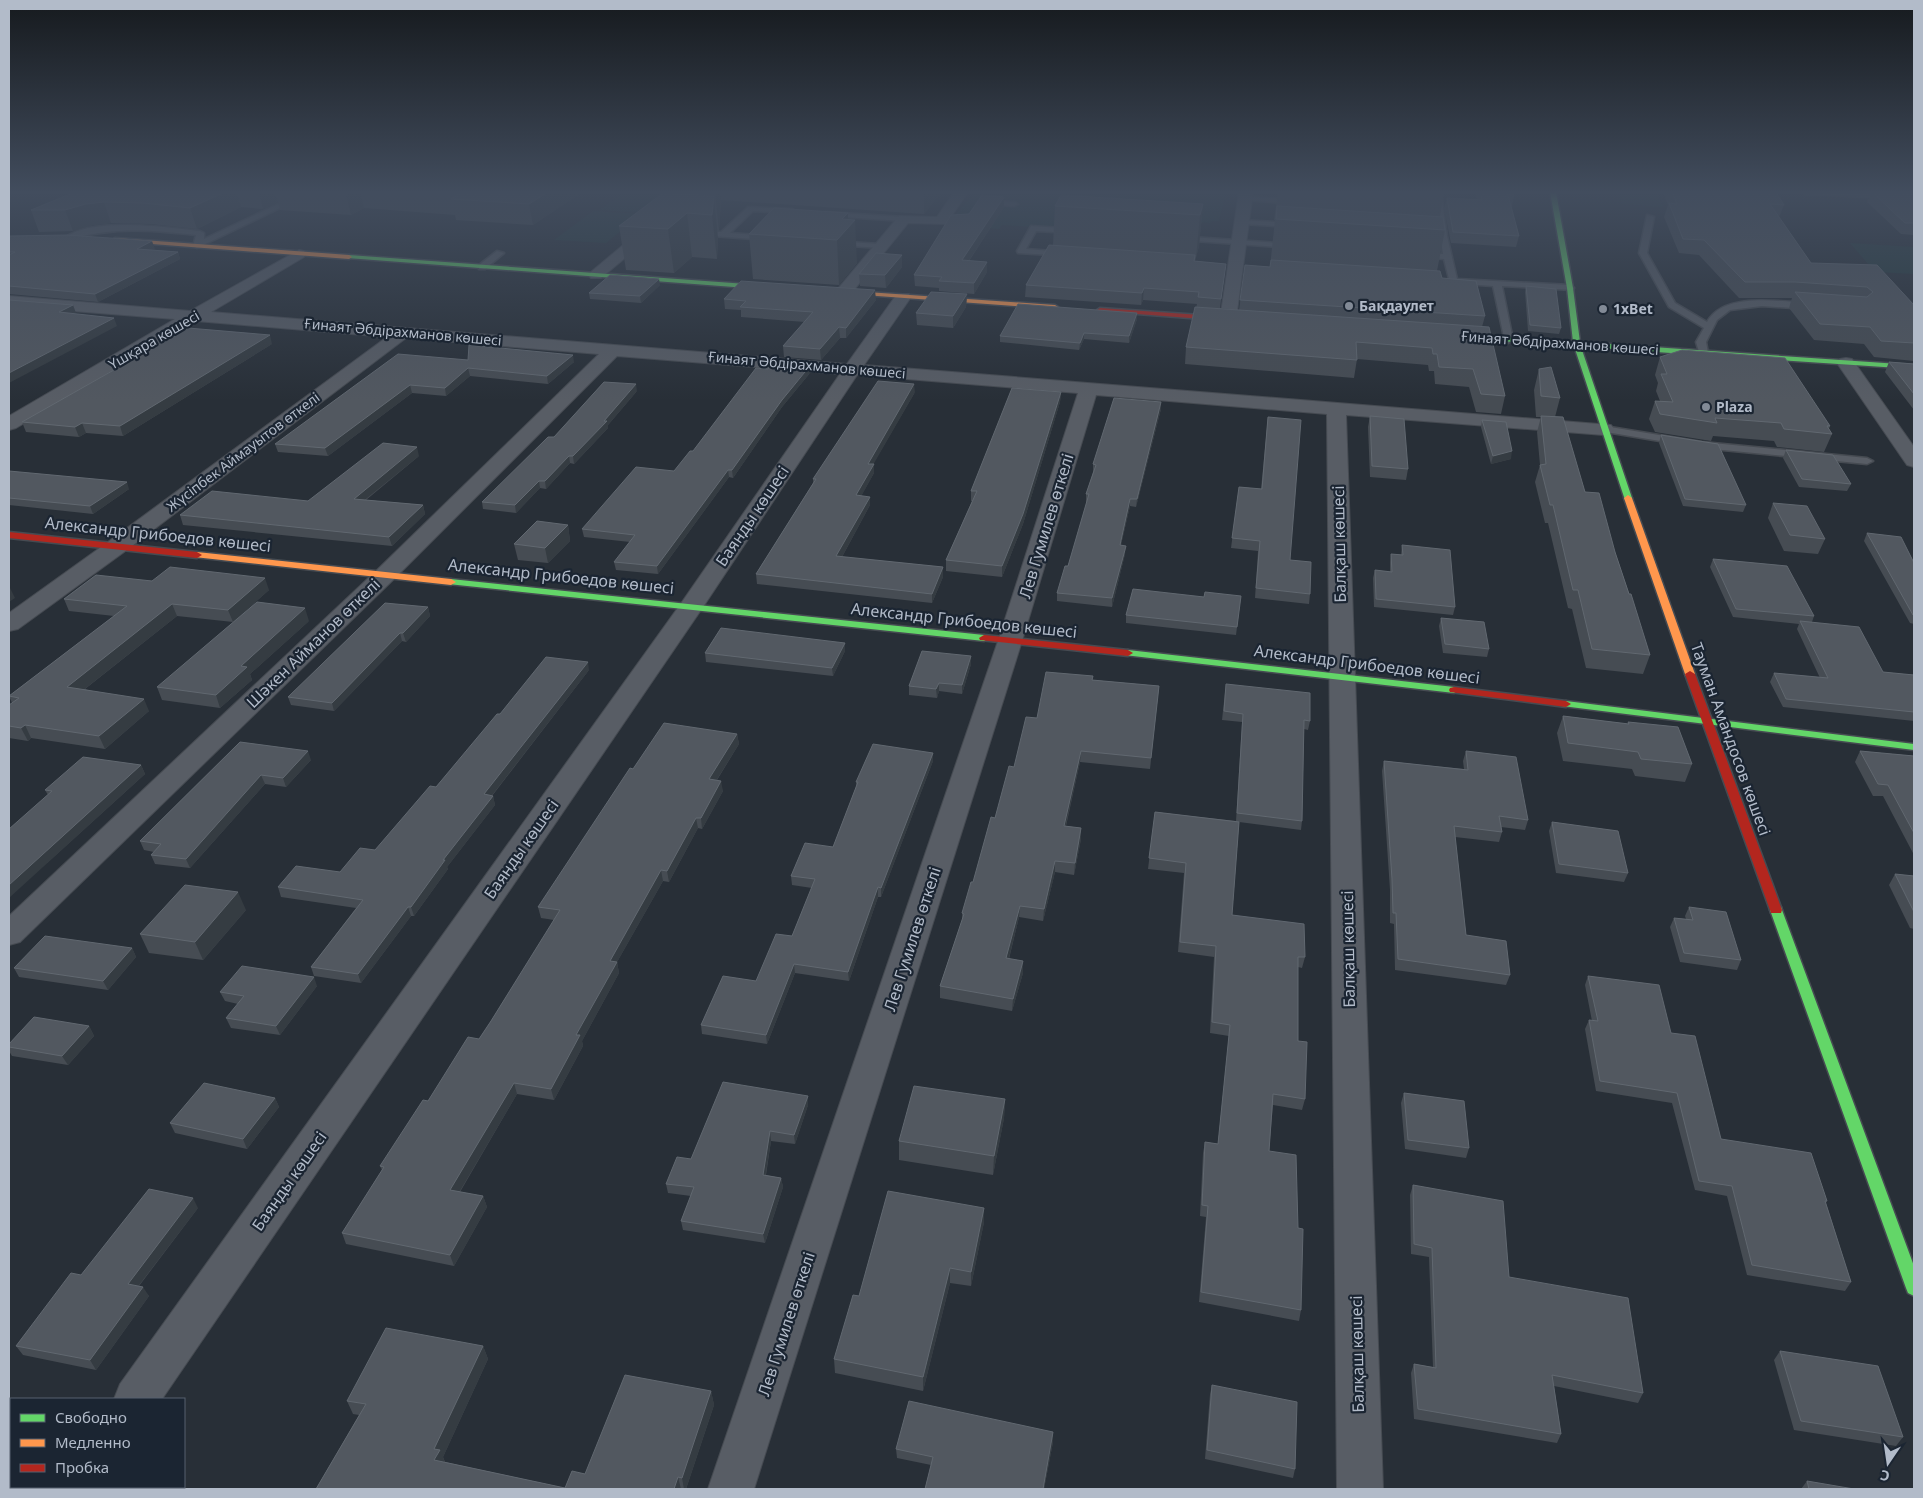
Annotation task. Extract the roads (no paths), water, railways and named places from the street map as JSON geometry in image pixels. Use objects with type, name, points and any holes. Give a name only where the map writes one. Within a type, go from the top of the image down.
[{"type":"street","name":"Үшқара көшесі","points":[[9,424],[286,262]]},
{"type":"street","points":[[410,262],[784,288]]},
{"type":"street","points":[[596,275],[613,262]]},
{"type":"street","points":[[843,293],[867,262]]},
{"type":"street","points":[[1090,310],[1233,320],[1237,262]]},
{"type":"street","name":"Тауман Амандосов көшесі","points":[[1565,262],[1577,345],[1604,429],[1707,722],[1914,1288]]},
{"type":"street","points":[[824,291],[1071,308]]},
{"type":"street","name":"Баянды көшесі","points":[[137,1398],[691,607],[903,297]]},
{"type":"street","name":"Ғинаят Әбдірахманов көшесі","points":[[9,301],[1336,409],[1604,429]]},
{"type":"street","name":"Жүсіпбек Аймауытов өткелі","points":[[9,624],[116,547],[404,332]]},
{"type":"street","name":"Ғинаят Әбдірахманов көшесі","points":[[1441,335],[1914,367]]},
{"type":"street","name":"Шәкен Айманов өткелі","points":[[9,934],[386,574],[614,349]]},
{"type":"street","points":[[1846,363],[1914,461]]},
{"type":"street","name":"Лев Гумилев өткелі","points":[[731,1489],[1010,642],[1089,388]]},
{"type":"street","name":"Балқаш көшесі","points":[[1336,409],[1360,1489]]},
{"type":"street","name":"Александр Грибоедов көшесі","points":[[9,535],[1341,676],[1914,747]]},
{"type":"lane","points":[[482,267],[489,262]]},
{"type":"lane","points":[[1449,262],[1453,280]]},
{"type":"lane","points":[[1648,262],[1672,305],[1709,327]]},
{"type":"lane","points":[[1443,280],[1570,288]]},
{"type":"lane","points":[[1497,283],[1508,340]]},
{"type":"lane","points":[[1703,353],[1701,342],[1715,315],[1728,308],[1750,304],[1824,306]]},
{"type":"lane","points":[[1604,429],[1673,442],[1762,453],[1867,461]]},
{"type":"place","name":"Бақдаулет","points":[[1349,306]]},
{"type":"place","name":"1xBet","points":[[1603,309]]},
{"type":"place","name":"Plaza","points":[[1706,407]]}]
